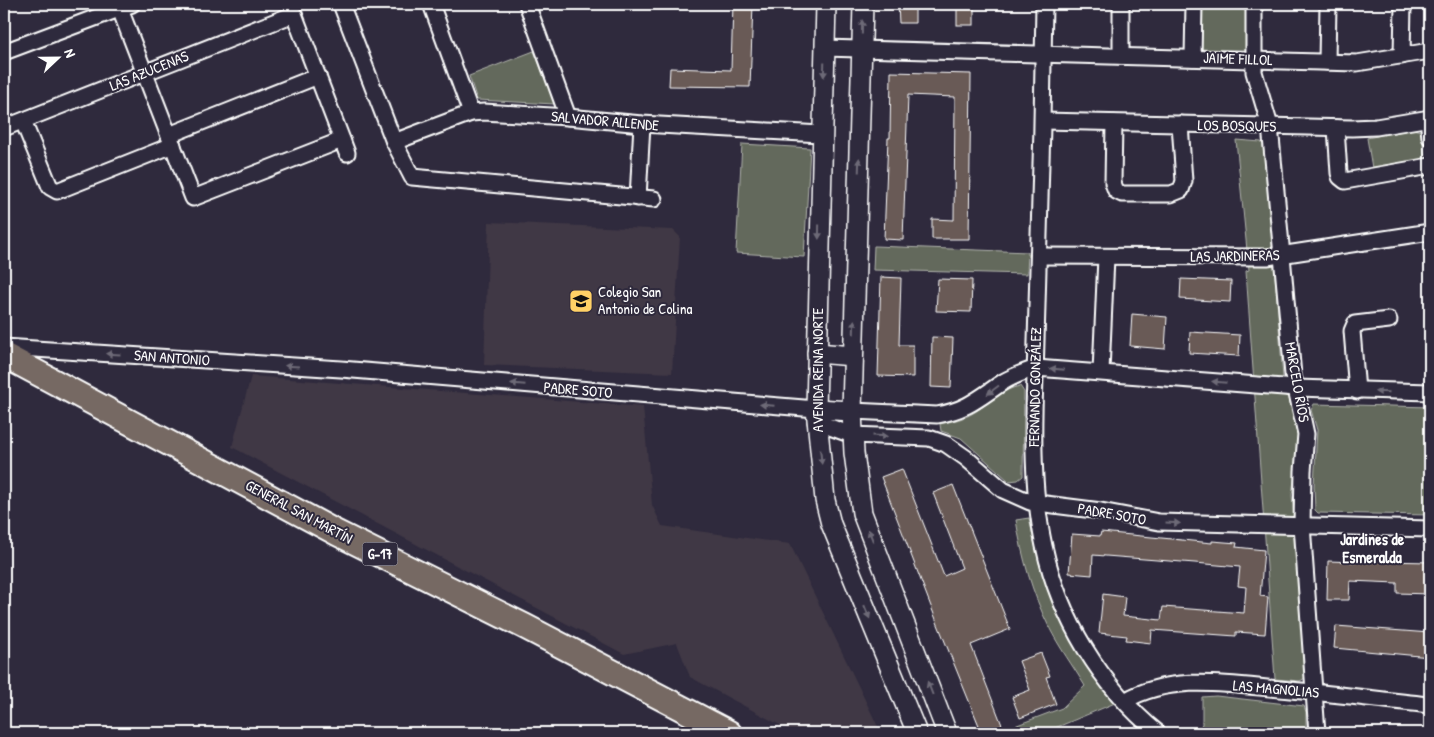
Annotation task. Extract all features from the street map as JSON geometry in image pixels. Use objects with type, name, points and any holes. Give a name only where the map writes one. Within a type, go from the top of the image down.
[{"type":"main road","name":"GENERAL SAN MARTÍN","points":[[4,355],[337,533],[524,626],[729,733]]},
{"type":"street","points":[[341,4],[394,142],[412,177],[654,199]]},
{"type":"street","points":[[431,4],[471,113]]},
{"type":"street","points":[[527,4],[568,117]]},
{"type":"street","name":"AVENIDA REINA NORTE","points":[[826,4],[821,134],[816,416],[825,500],[831,524],[917,733]]},
{"type":"street","points":[[863,4],[852,435],[862,513],[947,733]]},
{"type":"street","name":"FERNANDO GONZÁLEZ","points":[[1044,4],[1043,121],[1034,454],[1043,545],[1051,575],[1064,610],[1077,635],[1102,674],[1125,701],[1158,733]]},
{"type":"street","points":[[1121,56],[1122,4]]},
{"type":"street","points":[[1194,4],[1194,58]]},
{"type":"street","name":"MARCELO RÍOS","points":[[1254,4],[1253,59],[1259,92],[1270,126],[1293,375],[1306,434],[1302,471],[1302,525],[1317,733]]},
{"type":"street","points":[[1327,62],[1328,4]]},
{"type":"street","points":[[1402,56],[1403,4]]},
{"type":"street","points":[[4,52],[123,5],[145,73],[171,140],[193,198],[344,146],[318,76],[171,140],[57,191],[50,187],[23,121]]},
{"type":"street","name":"LAS AZUCENAS","points":[[4,128],[294,14],[318,76]]},
{"type":"street","points":[[824,48],[1044,55]]},
{"type":"street","name":"JAIME FILLOL","points":[[1044,55],[1358,63],[1430,51]]},
{"type":"street","name":"SALVADOR ALLENDE","points":[[394,142],[471,113],[484,112],[642,124],[821,134]]},
{"type":"street","points":[[1429,119],[1430,137]]},
{"type":"street","name":"LOS BOSQUES","points":[[1043,121],[1336,128],[1376,127],[1429,119]]},
{"type":"street","points":[[1114,123],[1113,183],[1116,191],[1125,194],[1171,194],[1181,190],[1184,181],[1180,124]]},
{"type":"street","points":[[638,198],[642,124]]},
{"type":"street","points":[[1336,128],[1339,173],[1340,177],[1345,181],[1430,166]]},
{"type":"street","name":"LAS JARDINERAS","points":[[1039,256],[1256,258],[1282,256],[1430,232]]},
{"type":"street","points":[[1101,372],[1106,257]]},
{"type":"street","points":[[1357,391],[1352,331],[1355,324],[1389,320]]},
{"type":"street","name":"SAN ANTONIO","points":[[4,347],[341,369]]},
{"type":"street","points":[[817,353],[853,356]]},
{"type":"street","points":[[816,416],[852,411],[937,415],[948,413],[976,402],[1003,383],[1036,368],[1296,388],[1430,392]]},
{"type":"street","name":"PADRE SOTO","points":[[341,369],[816,416],[852,435],[929,438],[946,444],[966,458],[1003,490],[1030,502],[1101,510],[1159,522],[1215,525],[1302,525],[1430,529]]},
{"type":"street","name":"LAS MAGNOLIAS","points":[[1125,701],[1149,690],[1201,682],[1430,705]]},
{"type":"shaded area","name":"Colegio San Antonio de Colina","points":[[489,222],[673,230],[680,237],[672,373],[484,365]]},
{"type":"shaded area","points":[[251,376],[643,407],[652,505],[662,526],[790,544],[881,733],[795,733],[690,677],[677,643],[624,654],[232,447]]},
{"type":"green space","points":[[1202,4],[1250,4],[1249,50],[1201,49]]},
{"type":"green space","points":[[534,51],[555,104],[477,100],[469,76]]},
{"type":"green space","points":[[1413,129],[1421,131],[1425,160],[1372,168],[1367,138]]},
{"type":"green space","points":[[1236,140],[1261,142],[1265,148],[1283,378],[1299,442],[1292,495],[1307,677],[1300,681],[1275,679],[1246,271],[1249,270]]},
{"type":"green space","points":[[742,144],[810,148],[804,257],[736,253]]},
{"type":"green space","points":[[874,246],[1028,252],[1027,274],[873,270]]},
{"type":"green space","points":[[1020,386],[1024,392],[1023,476],[1018,480],[1009,481],[961,438],[941,431],[940,424],[967,416],[1002,393]]},
{"type":"green space","points":[[1314,404],[1430,407],[1430,515],[1318,513],[1315,510],[1314,486],[1317,430],[1311,410]]},
{"type":"green space","points":[[1029,518],[1041,571],[1055,610],[1083,657],[1115,703],[1043,733],[996,733],[1062,708],[1085,686],[1053,634],[1033,588],[1021,548],[1016,520]]},
{"type":"green space","points":[[1216,696],[1304,706],[1306,712],[1306,733],[1196,733],[1202,724],[1202,697]]},
{"type":"building","points":[[733,4],[753,4],[750,87],[669,86],[670,68],[731,70]]},
{"type":"building","points":[[898,4],[915,4],[915,23],[899,23]]},
{"type":"building","points":[[957,4],[974,4],[974,25],[957,25]]},
{"type":"building","points":[[891,72],[971,74],[969,239],[932,239],[932,219],[954,220],[955,97],[908,95],[903,240],[884,239],[888,138],[890,138]]},
{"type":"building","points":[[881,277],[901,278],[899,345],[913,345],[913,377],[878,376]]},
{"type":"building","points":[[938,279],[972,280],[971,312],[936,311]]},
{"type":"building","points":[[1181,279],[1231,281],[1230,302],[1180,299]]},
{"type":"building","points":[[1132,314],[1167,317],[1165,349],[1130,346]]},
{"type":"building","points":[[1190,332],[1240,335],[1239,356],[1189,353]]},
{"type":"building","points":[[932,337],[953,338],[951,388],[931,387]]},
{"type":"building","points":[[902,469],[944,576],[962,568],[933,493],[953,485],[1010,629],[971,645],[1002,725],[982,733],[881,477]]},
{"type":"building","points":[[1101,532],[1212,543],[1212,541],[1237,543],[1236,547],[1264,550],[1260,596],[1268,597],[1265,634],[1236,632],[1236,636],[1152,630],[1151,643],[1126,640],[1127,636],[1099,633],[1103,594],[1125,597],[1123,616],[1161,620],[1163,607],[1244,613],[1246,587],[1238,586],[1240,567],[1195,563],[1093,555],[1092,575],[1069,573],[1072,534],[1100,536]]},
{"type":"building","points":[[1356,558],[1381,559],[1381,561],[1430,562],[1430,594],[1397,593],[1397,583],[1350,581],[1349,600],[1327,600],[1328,561],[1356,562]]},
{"type":"building","points":[[1336,626],[1430,633],[1430,657],[1334,648]]},
{"type":"building","points":[[1041,653],[1050,676],[1046,677],[1056,704],[1020,718],[1012,697],[1030,690],[1019,661]]},
{"type":"place","name":"Colegio San Antonio de Colina","points":[[581,301]]},
{"type":"district","name":"Jardines de Esmeralda","points":[[1372,548]]}]
